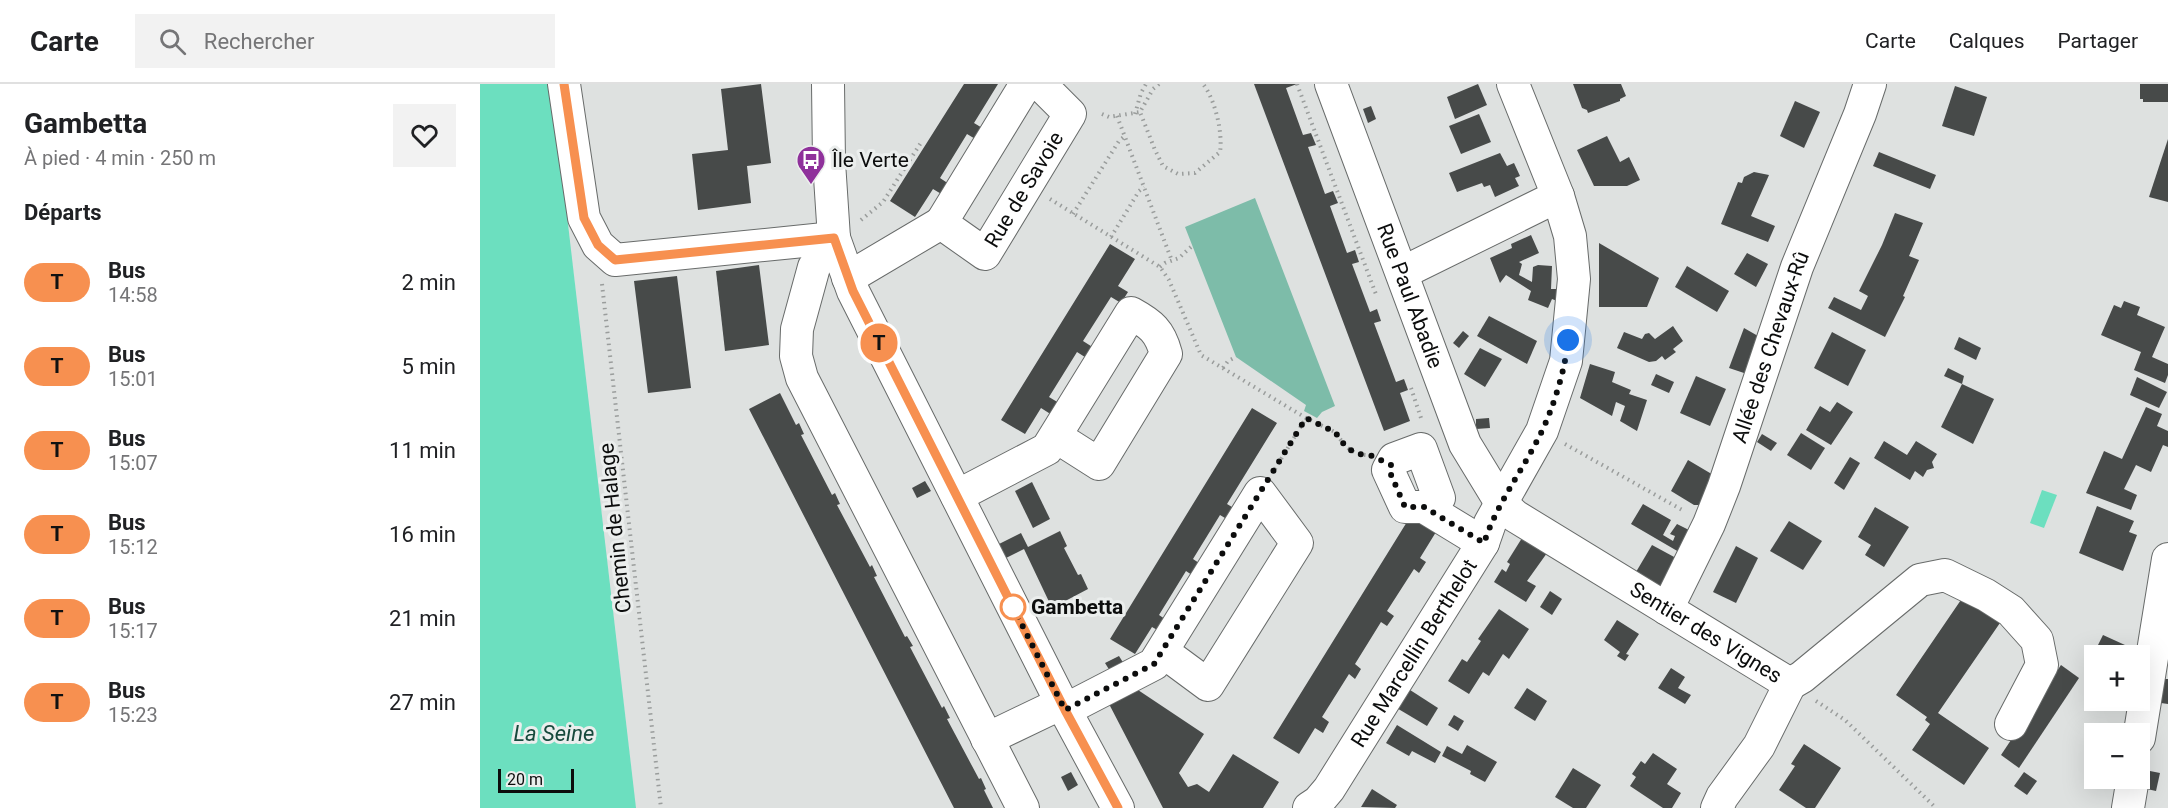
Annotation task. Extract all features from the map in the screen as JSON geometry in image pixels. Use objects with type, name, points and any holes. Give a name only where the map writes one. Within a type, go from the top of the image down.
[{"type":"street","points":[[564,84],[591,232],[615,260],[834,238]]},
{"type":"street","points":[[828,84],[829,162],[834,238],[853,291],[1118,808]]},
{"type":"street","points":[[848,278],[941,224],[1026,84]]},
{"type":"street","name":"Rue de Savoie","points":[[941,224],[985,254],[1070,114],[1040,84]]},
{"type":"street","name":"Rue Paul Abadie","points":[[1331,84],[1465,444],[1502,503]]},
{"type":"street","name":"Rue Marcellin Berthelot","points":[[1309,808],[1318,802],[1329,789],[1484,543],[1490,523],[1542,431],[1566,361],[1574,279],[1570,236],[1558,196],[1513,84]]},
{"type":"street","name":"Allée des Chevaux-Rû","points":[[1667,609],[1709,524],[1724,486],[1797,267],[1860,114],[1870,84]]},
{"type":"street","points":[[1402,273],[1558,196]]},
{"type":"street","points":[[834,238],[814,267],[797,329],[796,356],[802,378],[1023,808]]},
{"type":"street","points":[[957,496],[1047,449],[1055,436]]},
{"type":"street","points":[[1421,449],[1440,498],[1424,507],[1405,507],[1389,470],[1391,465],[1394,459],[1421,449]]},
{"type":"street","points":[[987,739],[1154,664],[1162,651],[1260,493],[1297,543],[1208,685],[1162,651]]},
{"type":"street","name":"Sentier des Vignes","points":[[1502,503],[1515,516],[1790,684],[1759,746],[1722,797],[1717,808]]},
{"type":"street","points":[[1424,507],[1484,543]]},
{"type":"street","points":[[2141,723],[2168,559]]},
{"type":"street","points":[[1790,684],[1802,677],[1920,580],[1945,575],[1986,595],[2011,611],[2037,640],[2042,665],[2011,724]]},
{"type":"street","points":[[2128,808],[2131,789]]},
{"type":"path","points":[[1146,84],[1141,93],[1137,113],[1163,166],[1178,174],[1195,173],[1220,152],[1219,123],[1204,84]]},
{"type":"path","points":[[1102,114],[1109,117],[1137,113],[1159,84]]},
{"type":"path","points":[[1297,84],[1381,307]]},
{"type":"path","points":[[1117,116],[1172,261]]},
{"type":"path","points":[[1074,214],[1119,141],[1125,136]]},
{"type":"path","points":[[834,238],[850,230],[883,201],[922,141]]},
{"type":"path","points":[[1111,237],[1139,191],[1144,188]]},
{"type":"path","points":[[1049,199],[1160,267],[1201,355],[1306,418],[1335,432],[1346,447],[1357,454],[1370,455],[1391,465]]},
{"type":"path","name":"Chemin de Halage","points":[[591,232],[661,808]]},
{"type":"path","points":[[1160,267],[1179,258],[1192,246]]},
{"type":"path","points":[[1223,368],[1228,361],[1236,357]]},
{"type":"path","points":[[1410,385],[1425,435],[1421,449]]},
{"type":"path","points":[[1260,493],[1306,418]]},
{"type":"path","points":[[1542,431],[1709,524]]},
{"type":"path","points":[[1790,684],[1845,720],[1936,808]]},
{"type":"shaded area","points":[[1255,198],[1335,406],[1322,412],[1317,418],[1304,411],[1306,405],[1236,357],[1185,227]]},
{"type":"water","name":"La Seine","points":[[480,84],[550,84],[636,808],[480,808]]},
{"type":"water","points":[[2042,490],[2057,495],[2044,528],[2030,523]]},
{"type":"building","points":[[761,84],[771,163],[747,166],[751,203],[698,210],[692,154],[728,150],[721,89]]},
{"type":"building","points":[[964,84],[998,84],[974,123],[984,129],[977,140],[967,134],[940,178],[949,184],[943,195],[933,189],[915,217],[890,201]]},
{"type":"building","points":[[1254,84],[1297,84],[1286,88],[1303,135],[1311,133],[1316,145],[1308,147],[1325,194],[1333,191],[1338,203],[1330,206],[1347,253],[1355,250],[1359,262],[1352,264],[1370,312],[1377,309],[1381,321],[1374,323],[1396,382],[1404,379],[1408,390],[1400,393],[1410,421],[1384,431]]},
{"type":"building","points":[[1478,84],[1487,105],[1455,119],[1447,97]]},
{"type":"building","points":[[1573,84],[1621,84],[1626,96],[1620,101],[1588,113],[1582,108]]},
{"type":"building","points":[[2140,84],[2168,84],[2168,102],[2143,102],[2143,99],[2140,99]]},
{"type":"building","points":[[1955,86],[1987,97],[1974,136],[1942,126]]},
{"type":"building","points":[[1795,101],[1820,112],[1804,148],[1780,136]]},
{"type":"building","points":[[1371,106],[1376,119],[1368,123],[1363,109]]},
{"type":"building","points":[[1479,114],[1491,142],[1461,154],[1449,126]]},
{"type":"building","points":[[1607,136],[1620,162],[1629,157],[1640,180],[1627,186],[1594,186],[1577,150]]},
{"type":"building","points":[[2168,139],[2168,202],[2149,197]]},
{"type":"building","points":[[1879,152],[1936,175],[1930,189],[1873,166]]},
{"type":"building","points":[[1500,153],[1507,166],[1514,163],[1520,176],[1515,178],[1519,186],[1495,197],[1490,185],[1484,187],[1482,183],[1457,192],[1449,173]]},
{"type":"building","points":[[1754,172],[1769,175],[1751,216],[1775,226],[1768,242],[1721,224],[1738,182],[1742,183],[1744,177]]},
{"type":"building","points":[[1895,213],[1923,223],[1909,256],[1919,260],[1903,296],[1905,297],[1885,337],[1828,308],[1834,297],[1861,310],[1868,296],[1859,291]]},
{"type":"building","points":[[1531,235],[1539,253],[1519,262],[1522,264],[1519,275],[1532,282],[1533,267],[1552,266],[1551,289],[1558,289],[1557,301],[1552,299],[1548,308],[1528,300],[1531,291],[1506,275],[1500,283],[1490,258],[1512,248],[1511,244]]},
{"type":"building","points":[[1599,243],[1659,278],[1647,307],[1599,307]]},
{"type":"building","points":[[1110,244],[1135,259],[1118,286],[1128,292],[1121,303],[1111,297],[1083,341],[1094,348],[1088,359],[1077,352],[1049,397],[1059,403],[1052,415],[1041,408],[1025,434],[1001,420]]},
{"type":"building","points":[[1747,253],[1768,264],[1756,287],[1734,274]]},
{"type":"building","points":[[759,265],[769,345],[725,351],[716,271]]},
{"type":"building","points":[[1687,266],[1729,291],[1717,312],[1675,287]]},
{"type":"building","points":[[677,276],[691,388],[648,393],[634,281]]},
{"type":"building","points":[[2124,301],[2140,307],[2137,315],[2165,327],[2152,357],[2168,364],[2165,383],[2134,370],[2141,352],[2101,335],[2114,305],[2121,308]]},
{"type":"building","points":[[1489,316],[1537,341],[1527,364],[1477,336]]},
{"type":"building","points":[[1673,326],[1683,341],[1673,349],[1676,352],[1665,360],[1662,356],[1656,361],[1649,362],[1617,348],[1624,332],[1642,339],[1645,334],[1649,333],[1655,339]]},
{"type":"building","points":[[1744,328],[1758,336],[1747,374],[1729,368]]},
{"type":"building","points":[[1463,331],[1469,336],[1459,348],[1453,343]]},
{"type":"building","points":[[1832,332],[1866,350],[1848,386],[1814,368]]},
{"type":"building","points":[[1959,337],[1981,348],[1976,360],[1954,349]]},
{"type":"building","points":[[1480,348],[1502,359],[1485,387],[1464,374]]},
{"type":"building","points":[[1590,364],[1615,372],[1612,382],[1631,390],[1629,394],[1647,400],[1637,431],[1620,421],[1625,406],[1616,402],[1612,416],[1580,398]]},
{"type":"building","points":[[1948,368],[1964,376],[1962,384],[1944,376]]},
{"type":"building","points":[[1656,374],[1674,382],[1669,393],[1651,385]]},
{"type":"building","points":[[1696,376],[1726,389],[1710,426],[1680,413]]},
{"type":"building","points":[[2137,377],[2167,392],[2159,408],[2130,395]]},
{"type":"building","points":[[1962,384],[1994,399],[1973,444],[1941,427]]},
{"type":"building","points":[[780,393],[796,425],[799,423],[804,434],[801,435],[832,495],[835,493],[840,504],[837,505],[870,567],[872,565],[877,576],[874,577],[905,637],[907,636],[913,646],[910,647],[942,708],[944,706],[950,718],[947,719],[979,779],[981,778],[993,808],[954,808],[749,409]]},
{"type":"building","points":[[1837,402],[1853,412],[1831,445],[1806,430],[1820,406],[1830,412]]},
{"type":"building","points":[[2146,407],[2162,414],[2157,426],[2168,431],[2168,447],[2163,445],[2151,472],[2136,465],[2124,489],[2137,495],[2131,510],[2086,493],[2104,451],[2122,459]]},
{"type":"building","points":[[1252,408],[1277,423],[1227,504],[1237,510],[1230,521],[1220,515],[1193,559],[1202,565],[1195,577],[1186,571],[1159,615],[1168,621],[1161,632],[1152,627],[1135,654],[1110,639]]},
{"type":"building","points":[[1489,418],[1490,428],[1476,429],[1476,419]]},
{"type":"building","points":[[1801,433],[1825,448],[1811,470],[1787,455]]},
{"type":"building","points":[[1762,434],[1777,443],[1771,451],[1757,442]]},
{"type":"building","points":[[1884,441],[1907,455],[1916,441],[1937,454],[1932,462],[1934,468],[1927,470],[1923,477],[1915,471],[1910,480],[1874,458]]},
{"type":"building","points":[[1850,457],[1860,463],[1844,490],[1834,483]]},
{"type":"building","points":[[1688,460],[1715,476],[1699,505],[1694,505],[1671,491]]},
{"type":"building","points":[[925,481],[931,491],[917,498],[912,488]]},
{"type":"building","points":[[1032,482],[1050,519],[1033,528],[1015,491]]},
{"type":"building","points":[[1643,504],[1671,520],[1663,535],[1673,541],[1675,536],[1670,534],[1677,524],[1689,530],[1679,552],[1631,524]]},
{"type":"building","points":[[2097,506],[2134,521],[2129,532],[2137,535],[2123,571],[2079,553]]},
{"type":"building","points":[[1875,507],[1909,527],[1884,567],[1865,555],[1871,545],[1858,537]]},
{"type":"building","points":[[1410,517],[1436,532],[1420,558],[1426,562],[1419,573],[1414,569],[1387,611],[1394,616],[1387,626],[1381,622],[1355,664],[1361,669],[1355,679],[1349,674],[1322,717],[1329,722],[1323,733],[1315,728],[1299,754],[1273,738]]},
{"type":"building","points":[[1789,521],[1822,541],[1803,570],[1770,551]]},
{"type":"building","points":[[1060,531],[1067,546],[1064,548],[1088,589],[1052,608],[1024,549],[1006,558],[999,544],[1021,533],[1028,547]]},
{"type":"building","points":[[1522,538],[1547,553],[1527,581],[1536,586],[1526,602],[1494,582],[1502,569],[1506,572],[1510,564],[1507,562]]},
{"type":"building","points":[[1652,545],[1676,558],[1662,587],[1636,572]]},
{"type":"building","points":[[1736,546],[1758,558],[1736,603],[1713,592]]},
{"type":"building","points":[[1550,591],[1562,599],[1552,615],[1540,607]]},
{"type":"building","points":[[1965,594],[2002,620],[1938,713],[1989,748],[1964,785],[1912,750],[1930,724],[1925,720],[1927,717],[1896,695]]},
{"type":"building","points":[[1499,609],[1529,629],[1509,659],[1503,654],[1489,676],[1483,672],[1469,694],[1448,681],[1462,659],[1467,662],[1481,641],[1478,639]]},
{"type":"building","points":[[1617,620],[1639,634],[1626,654],[1629,655],[1625,661],[1617,656],[1620,652],[1604,640]]},
{"type":"building","points":[[2103,635],[2125,645],[2098,645]]},
{"type":"building","points":[[1119,656],[1124,664],[1110,671],[1105,663]]},
{"type":"building","points":[[2061,665],[2079,678],[2019,768],[2001,755]]},
{"type":"building","points":[[1671,668],[1685,677],[1678,688],[1691,695],[1685,704],[1658,688]]},
{"type":"building","points":[[2165,679],[2168,679],[2168,704],[2161,703]]},
{"type":"building","points":[[1135,688],[1204,734],[1179,773],[1188,787],[1197,784],[1209,792],[1233,754],[1279,782],[1263,808],[1163,808],[1108,702]]},
{"type":"building","points":[[1407,688],[1438,708],[1427,726],[1395,707]]},
{"type":"building","points":[[1527,688],[1547,701],[1535,721],[1514,708]]},
{"type":"building","points":[[1454,715],[1464,721],[1458,731],[1448,725]]},
{"type":"building","points":[[1397,725],[1441,752],[1435,763],[1412,751],[1409,756],[1386,743]]},
{"type":"building","points":[[1804,744],[1841,768],[1815,808],[1806,808],[1779,790],[1795,766],[1791,764]]},
{"type":"building","points":[[1467,745],[1497,762],[1485,782],[1470,774],[1471,771],[1442,756],[1447,746],[1462,754]]},
{"type":"building","points":[[1653,753],[1677,769],[1667,784],[1681,793],[1672,808],[1663,808],[1630,786],[1636,777],[1632,774],[1641,761],[1645,764]]},
{"type":"building","points":[[1573,768],[1601,785],[1586,808],[1573,808],[1555,797]]},
{"type":"building","points":[[2150,771],[2160,773],[2156,791],[2147,789],[2150,789]]},
{"type":"building","points":[[1071,772],[1078,785],[1068,791],[1061,777]]},
{"type":"building","points":[[2024,772],[2037,781],[2027,795],[2014,786]]},
{"type":"building","points":[[1372,789],[1397,805],[1395,808],[1361,807]]},
{"type":"bus line","name":"T","points":[[564,84],[584,218],[598,245],[615,260],[834,238],[853,291],[1065,710],[1118,808]]},
{"type":"place","name":"Île Verte","points":[[811,186]]},
{"type":"place","name":"Gambetta","points":[[1013,607]]},
{"type":"route","points":[[1013,607],[1065,710],[1154,664],[1306,418],[1335,432],[1346,447],[1357,454],[1370,455],[1391,465],[1389,470],[1405,507],[1424,507],[1484,543],[1490,523],[1542,431],[1566,361],[1568,340]]}]
